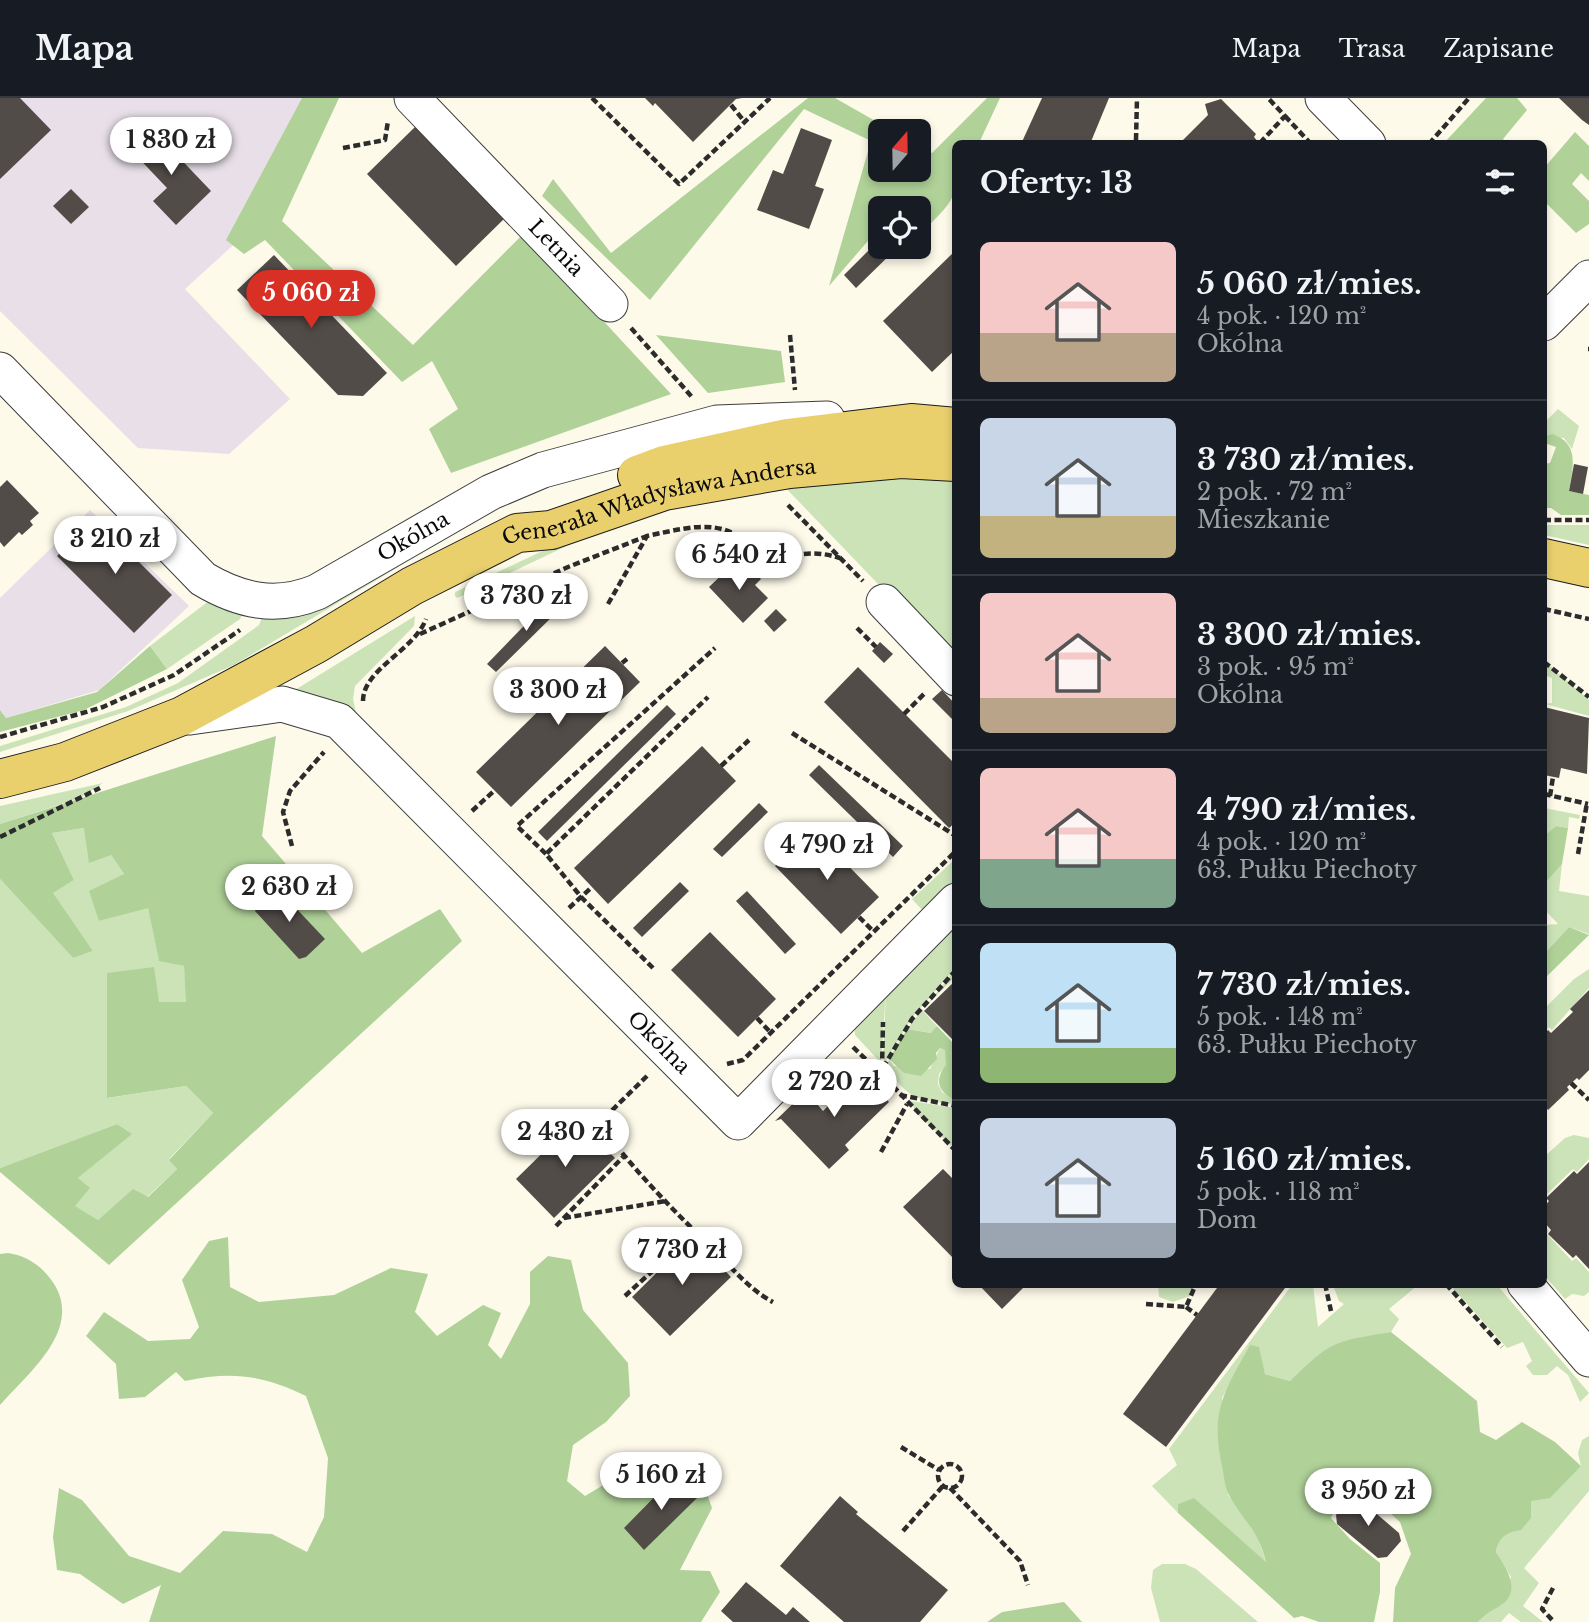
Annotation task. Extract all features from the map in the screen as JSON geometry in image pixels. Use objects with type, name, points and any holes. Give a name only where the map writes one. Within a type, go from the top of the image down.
[{"type":"main road","points":[[517,533],[542,510],[664,465],[787,438],[911,423],[952,427]]},
{"type":"main road","name":"Generała Władysława Andersa","points":[[0,779],[65,762],[182,716],[316,645],[412,586],[517,533],[551,530],[664,491],[789,469],[901,459],[952,462]]},
{"type":"main road","points":[[1547,559],[1589,568]]},
{"type":"street","points":[[1323,98],[1364,140]]},
{"type":"street","name":"Letnia","points":[[401,103],[610,304]]},
{"type":"street","points":[[1547,320],[1589,278]]},
{"type":"street","name":"Okólna","points":[[0,370],[203,579],[224,591],[256,600],[286,602],[304,597],[519,480],[634,443],[716,423],[809,418],[911,423]]},
{"type":"street","points":[[884,602],[952,674]]},
{"type":"street","name":"Okólna","points":[[182,716],[199,717],[251,706],[282,704],[339,721],[356,720],[738,1122],[952,905]]},
{"type":"street","points":[[1528,1288],[1589,1359]]},
{"type":"path","points":[[592,98],[679,184],[770,98]]},
{"type":"path","points":[[1136,140],[1137,98]]},
{"type":"path","points":[[1268,98],[1307,140]]},
{"type":"path","points":[[1432,140],[1469,98]]},
{"type":"path","points":[[343,148],[385,140],[401,103]]},
{"type":"path","points":[[731,105],[744,121]]},
{"type":"path","points":[[1263,140],[1285,116]]},
{"type":"path","points":[[610,304],[697,403]]},
{"type":"path","points":[[790,335],[796,398]]},
{"type":"path","points":[[783,500],[884,602]]},
{"type":"path","points":[[1547,520],[1589,520]]},
{"type":"path","points":[[292,846],[283,812],[290,791],[303,773],[356,720],[370,680],[420,634],[568,567],[647,536],[700,525],[731,531],[753,547],[765,568]]},
{"type":"path","points":[[608,604],[647,536]]},
{"type":"path","points":[[756,574],[797,554],[821,552],[841,558]]},
{"type":"path","points":[[412,586],[427,615],[420,634]]},
{"type":"path","points":[[1547,610],[1589,619]]},
{"type":"path","points":[[857,628],[876,647]]},
{"type":"path","points":[[653,968],[582,898],[546,854],[517,826],[715,648]]},
{"type":"path","points":[[1547,664],[1589,697]]},
{"type":"path","points":[[546,854],[708,697]]},
{"type":"path","points":[[792,733],[952,833]]},
{"type":"path","points":[[722,765],[749,740]]},
{"type":"path","points":[[1547,779],[1552,779],[1547,795],[1588,803],[1578,854]]},
{"type":"path","points":[[0,837],[107,785]]},
{"type":"path","points":[[464,818],[495,790]]},
{"type":"path","points":[[719,1063],[732,1064],[743,1060],[952,855]]},
{"type":"path","points":[[561,915],[592,887]]},
{"type":"path","points":[[859,917],[873,932]]},
{"type":"path","points":[[952,974],[912,1019],[880,1073],[907,1104],[952,1147]]},
{"type":"path","points":[[757,1018],[771,1033]]},
{"type":"path","points":[[670,1052],[599,1123],[623,1157],[695,1231],[758,1294],[773,1301]]},
{"type":"path","points":[[1571,1083],[1589,1100]]},
{"type":"path","points":[[899,1095],[952,1105]]},
{"type":"path","points":[[881,1152],[907,1104]]},
{"type":"path","points":[[556,1226],[623,1157]]},
{"type":"path","points":[[564,1218],[666,1201]]},
{"type":"path","points":[[625,1296],[695,1231]]},
{"type":"path","points":[[1186,1307],[1194,1288]]},
{"type":"path","points":[[1326,1288],[1331,1311]]},
{"type":"path","points":[[1450,1288],[1502,1347]]},
{"type":"path","points":[[1146,1304],[1186,1307],[1197,1315]]},
{"type":"path","points":[[901,1447],[939,1470]]},
{"type":"path","points":[[939,1470],[950,1463],[961,1469],[962,1482],[950,1488]]},
{"type":"path","points":[[939,1470],[938,1475],[943,1486],[950,1488],[1020,1561],[1028,1585]]},
{"type":"path","points":[[903,1531],[943,1486]]},
{"type":"path","points":[[1553,1588],[1542,1609],[1554,1622]]},
{"type":"shaded area","points":[[0,98],[320,98],[264,217],[185,289],[290,399],[229,454],[138,448],[0,311]]},
{"type":"shaded area","points":[[90,510],[189,606],[99,690],[6,718],[0,710],[0,598]]},
{"type":"green space","points":[[302,98],[339,98],[282,221],[413,345],[523,234],[671,394],[451,473],[429,429],[458,409],[432,361],[402,382],[265,240],[244,254],[226,240]]},
{"type":"green space","points":[[808,98],[835,98],[872,119],[868,119],[868,140],[804,109],[650,300],[542,196],[553,179],[611,253]]},
{"type":"green space","points":[[987,98],[1000,98],[980,140],[952,140],[952,198],[943,210],[931,223],[931,196],[868,196],[868,241],[829,286],[868,151],[868,182],[931,182],[931,152]]},
{"type":"green space","points":[[1486,98],[1517,98],[1527,110],[1504,140],[1447,140]]},
{"type":"green space","points":[[1575,132],[1589,146],[1589,181],[1581,173],[1572,184],[1589,201],[1589,224],[1576,233],[1547,204],[1547,165]]},
{"type":"green space","points":[[656,335],[781,351],[785,382],[708,393]]},
{"type":"green space","points":[[1558,409],[1579,426],[1572,449],[1564,438],[1547,437],[1547,420]]},
{"type":"green space","points":[[1552,434],[1561,438],[1571,450],[1573,465],[1569,491],[1589,495],[1589,515],[1561,515],[1547,508],[1547,464],[1550,463],[1556,447],[1547,444],[1547,436]]},
{"type":"green space","points":[[952,473],[952,661],[780,482]]},
{"type":"green space","points":[[671,508],[592,534],[457,598],[455,596],[455,592],[551,547]]},
{"type":"green space","points":[[1547,525],[1589,525],[1589,545],[1547,536]]},
{"type":"green space","points":[[394,561],[398,567],[234,665],[128,711],[0,752],[0,746],[126,707],[178,683],[259,625],[264,612]]},
{"type":"green space","points":[[210,600],[245,609],[240,619],[167,669],[150,646]]},
{"type":"green space","points":[[415,616],[414,626],[355,686],[353,699],[356,713],[290,693]]},
{"type":"green space","points":[[150,646],[167,669],[84,710],[0,732],[0,710],[6,718],[97,692]]},
{"type":"green space","points":[[1547,664],[1589,700],[1589,716],[1547,705],[1552,703],[1552,678],[1547,676]]},
{"type":"green space","points":[[276,736],[262,836],[362,953],[440,909],[462,941],[109,1265],[0,1172],[0,1168],[117,1124],[132,1134],[78,1178],[90,1188],[75,1206],[98,1220],[133,1189],[148,1197],[177,1169],[169,1160],[213,1113],[186,1086],[107,1098],[107,973],[154,967],[159,1002],[186,1002],[184,966],[159,961],[148,908],[99,921],[89,891],[124,874],[111,855],[89,863],[84,828],[52,833],[74,880],[53,893],[93,951],[73,958],[0,879],[0,824]]},
{"type":"green space","points":[[103,783],[80,798],[0,824],[0,806]]},
{"type":"green space","points":[[1547,809],[1580,815],[1579,819],[1569,817],[1568,828],[1556,826],[1547,834]]},
{"type":"green space","points":[[1556,826],[1568,828],[1562,864],[1547,881],[1547,834]]},
{"type":"green space","points":[[84,828],[111,855],[124,874],[99,921],[148,907],[159,960],[184,966],[187,1002],[158,1002],[108,1098],[186,1086],[213,1113],[169,1159],[177,1169],[147,1197],[133,1190],[98,1220],[74,1206],[78,1178],[131,1134],[117,1124],[0,1168],[0,879],[73,958],[93,951],[52,893],[74,880],[52,833]]},
{"type":"green space","points":[[952,862],[952,885],[925,913],[912,899]]},
{"type":"green space","points":[[1562,864],[1559,891],[1589,896],[1589,934],[1569,927],[1547,951],[1547,925],[1558,924],[1547,912],[1547,880]]},
{"type":"green space","points":[[952,921],[952,971],[911,1019],[886,1061],[883,1059],[886,991],[881,1063],[855,1035],[854,1019]]},
{"type":"green space","points":[[1569,927],[1589,935],[1547,976],[1547,951]]},
{"type":"green space","points":[[1589,969],[1589,988],[1552,1030],[1549,1027],[1547,1029],[1547,1006],[1574,979]]},
{"type":"green space","points":[[952,974],[952,980],[924,1008]]},
{"type":"green space","points":[[922,1010],[937,1026],[932,1033],[907,1029]]},
{"type":"green space","points":[[937,1026],[952,1042],[952,1098],[945,1093],[939,1081],[946,1065],[945,1050],[940,1048],[936,1053],[937,1059],[921,1076],[904,1073],[889,1059],[907,1029],[931,1033]]},
{"type":"green space","points":[[940,1048],[946,1050],[946,1066],[939,1074],[938,1084],[942,1092],[952,1098],[952,1104],[930,1101],[911,1094],[892,1075],[888,1064],[889,1059],[894,1066],[930,1069]]},
{"type":"green space","points":[[911,1101],[952,1108],[952,1146],[916,1113]]},
{"type":"green space","points":[[1574,1135],[1589,1138],[1589,1159],[1577,1172],[1573,1169],[1547,1194],[1547,1154],[1565,1138]]},
{"type":"green space","points":[[1547,1234],[1572,1261],[1576,1258],[1589,1272],[1589,1292],[1584,1296],[1572,1294],[1565,1299],[1547,1278]]},
{"type":"green space","points":[[228,1237],[230,1287],[259,1302],[334,1295],[391,1268],[428,1274],[415,1312],[437,1336],[483,1305],[501,1313],[488,1345],[501,1359],[530,1304],[530,1272],[548,1256],[571,1260],[583,1310],[628,1363],[630,1396],[606,1422],[573,1445],[567,1481],[585,1496],[637,1465],[660,1463],[701,1477],[712,1508],[680,1570],[710,1571],[720,1592],[701,1622],[149,1622],[161,1585],[123,1604],[80,1574],[57,1570],[53,1537],[59,1488],[82,1500],[129,1556],[180,1573],[223,1531],[272,1534],[307,1552],[324,1517],[328,1458],[306,1396],[261,1379],[218,1376],[185,1381],[176,1372],[145,1397],[119,1399],[116,1364],[86,1336],[104,1312],[148,1341],[190,1339],[199,1327],[182,1280],[209,1241]]},
{"type":"green space","points":[[8,1253],[25,1258],[45,1272],[59,1295],[62,1312],[59,1329],[51,1346],[0,1405],[0,1254]]},
{"type":"green space","points":[[1158,1288],[1192,1288],[1190,1296],[1173,1302],[1159,1297]]},
{"type":"green space","points":[[1290,1288],[1313,1288],[1318,1327],[1344,1304],[1339,1301],[1334,1288],[1414,1288],[1389,1309],[1399,1319],[1391,1332],[1346,1341],[1335,1346],[1314,1359],[1290,1381],[1265,1374],[1250,1346],[1222,1398],[1228,1495],[1256,1530],[1266,1563],[1194,1499],[1178,1504],[1178,1513],[1152,1486],[1177,1465],[1169,1449]]},
{"type":"green space","points":[[1453,1288],[1500,1288],[1589,1393],[1580,1402],[1568,1375],[1557,1366],[1547,1375],[1533,1375],[1526,1366],[1532,1361],[1523,1342],[1507,1348]]},
{"type":"green space","points":[[1391,1332],[1477,1401],[1480,1432],[1496,1440],[1522,1422],[1555,1442],[1581,1466],[1550,1498],[1531,1501],[1531,1518],[1521,1530],[1511,1532],[1501,1539],[1496,1552],[1510,1579],[1510,1593],[1507,1600],[1478,1622],[1393,1622],[1395,1588],[1411,1554],[1400,1522],[1359,1485],[1340,1498],[1331,1518],[1350,1539],[1380,1563],[1380,1592],[1374,1622],[1319,1622],[1302,1616],[1294,1618],[1178,1513],[1178,1504],[1194,1498],[1266,1562],[1255,1533],[1228,1494],[1219,1447],[1218,1430],[1222,1402],[1241,1361],[1250,1345],[1259,1347],[1265,1374],[1290,1381],[1325,1350],[1335,1345]]},
{"type":"green space","points":[[1589,1436],[1589,1491],[1524,1568],[1539,1583],[1523,1606],[1543,1622],[1521,1622],[1509,1613],[1501,1622],[1478,1622],[1487,1611],[1502,1605],[1511,1577],[1496,1552],[1499,1541],[1531,1501],[1581,1466],[1578,1453],[1582,1440]]},
{"type":"green space","points":[[1162,1564],[1185,1564],[1196,1569],[1258,1622],[1160,1622],[1151,1588],[1153,1570]]},
{"type":"green space","points":[[1064,1602],[1082,1622],[987,1622],[1002,1612]]},
{"type":"building","points":[[0,98],[20,98],[51,130],[0,179]]},
{"type":"building","points":[[645,98],[742,98],[736,99],[693,142],[655,103],[653,106]]},
{"type":"building","points":[[1042,98],[1109,98],[1092,140],[1023,140]]},
{"type":"building","points":[[1559,98],[1589,98],[1589,125],[1582,120]]},
{"type":"building","points":[[1221,99],[1256,134],[1254,137],[1257,140],[1183,140],[1208,115],[1205,104]]},
{"type":"building","points":[[417,125],[506,217],[456,266],[367,174]]},
{"type":"building","points":[[801,128],[832,140],[815,186],[824,189],[809,229],[757,210],[773,170],[783,174]]},
{"type":"building","points":[[152,129],[211,191],[176,225],[153,201],[167,188],[130,149]]},
{"type":"building","points":[[71,189],[89,207],[71,224],[53,206]]},
{"type":"building","points":[[868,251],[868,259],[886,259],[856,288],[844,275]]},
{"type":"building","points":[[952,254],[952,353],[932,372],[883,321]]},
{"type":"building","points":[[274,255],[387,373],[363,396],[338,395],[237,290]]},
{"type":"building","points":[[1574,464],[1588,467],[1583,494],[1569,491]]},
{"type":"building","points":[[7,480],[39,513],[30,521],[33,525],[22,535],[19,532],[4,547],[0,542],[0,487]]},
{"type":"building","points":[[95,518],[172,595],[134,633],[57,556]]},
{"type":"building","points":[[703,548],[712,558],[700,569],[691,559]]},
{"type":"building","points":[[734,563],[746,576],[752,570],[761,579],[755,585],[768,598],[743,623],[709,587]]},
{"type":"building","points":[[554,595],[563,606],[496,672],[487,664]]},
{"type":"building","points":[[776,609],[787,620],[774,632],[764,621]]},
{"type":"building","points":[[880,642],[893,654],[884,663],[872,651]]},
{"type":"building","points":[[605,646],[640,682],[511,807],[476,772]]},
{"type":"building","points":[[858,667],[952,761],[952,825],[949,828],[824,702]]},
{"type":"building","points":[[942,690],[952,701],[952,719],[932,699]]},
{"type":"building","points":[[667,705],[676,714],[547,841],[538,832]]},
{"type":"building","points":[[1547,708],[1589,718],[1587,774],[1561,768],[1559,778],[1547,776]]},
{"type":"building","points":[[702,746],[736,781],[608,904],[574,868]]},
{"type":"building","points":[[819,765],[903,846],[893,857],[809,775]]},
{"type":"building","points":[[759,803],[768,812],[722,857],[713,849]]},
{"type":"building","points":[[812,829],[879,897],[841,934],[775,866]]},
{"type":"building","points":[[680,882],[689,891],[642,937],[633,928]]},
{"type":"building","points":[[276,887],[325,939],[306,957],[299,959],[255,911],[258,902]]},
{"type":"building","points":[[747,891],[796,944],[785,954],[736,901]]},
{"type":"building","points":[[710,932],[776,999],[738,1037],[671,970]]},
{"type":"building","points":[[952,984],[952,1039],[924,1011]]},
{"type":"building","points":[[1589,990],[1589,1070],[1567,1087],[1569,1090],[1548,1110],[1547,1031],[1551,1033],[1573,1012],[1570,1009]]},
{"type":"building","points":[[861,1073],[889,1102],[845,1145],[849,1150],[829,1169],[781,1119],[775,1121],[806,1091],[823,1111]]},
{"type":"building","points":[[576,1120],[615,1158],[554,1218],[516,1179]]},
{"type":"building","points":[[1589,1162],[1589,1269],[1576,1255],[1573,1258],[1548,1234],[1551,1230],[1547,1225],[1547,1197],[1574,1171],[1577,1174]]},
{"type":"building","points":[[943,1169],[952,1178],[952,1257],[903,1207]]},
{"type":"building","points":[[693,1237],[731,1277],[670,1336],[632,1297]]},
{"type":"building","points":[[982,1288],[1023,1288],[1002,1309]]},
{"type":"building","points":[[1217,1288],[1285,1288],[1166,1447],[1123,1414]]},
{"type":"building","points":[[676,1475],[698,1497],[644,1550],[624,1528]]},
{"type":"building","points":[[840,1496],[858,1512],[856,1514],[948,1590],[920,1622],[844,1622],[780,1566]]},
{"type":"building","points":[[1358,1498],[1399,1533],[1401,1541],[1387,1557],[1378,1558],[1337,1524],[1336,1515],[1349,1499]]},
{"type":"building","points":[[746,1582],[786,1615],[793,1607],[810,1622],[733,1622],[721,1611]]}]
